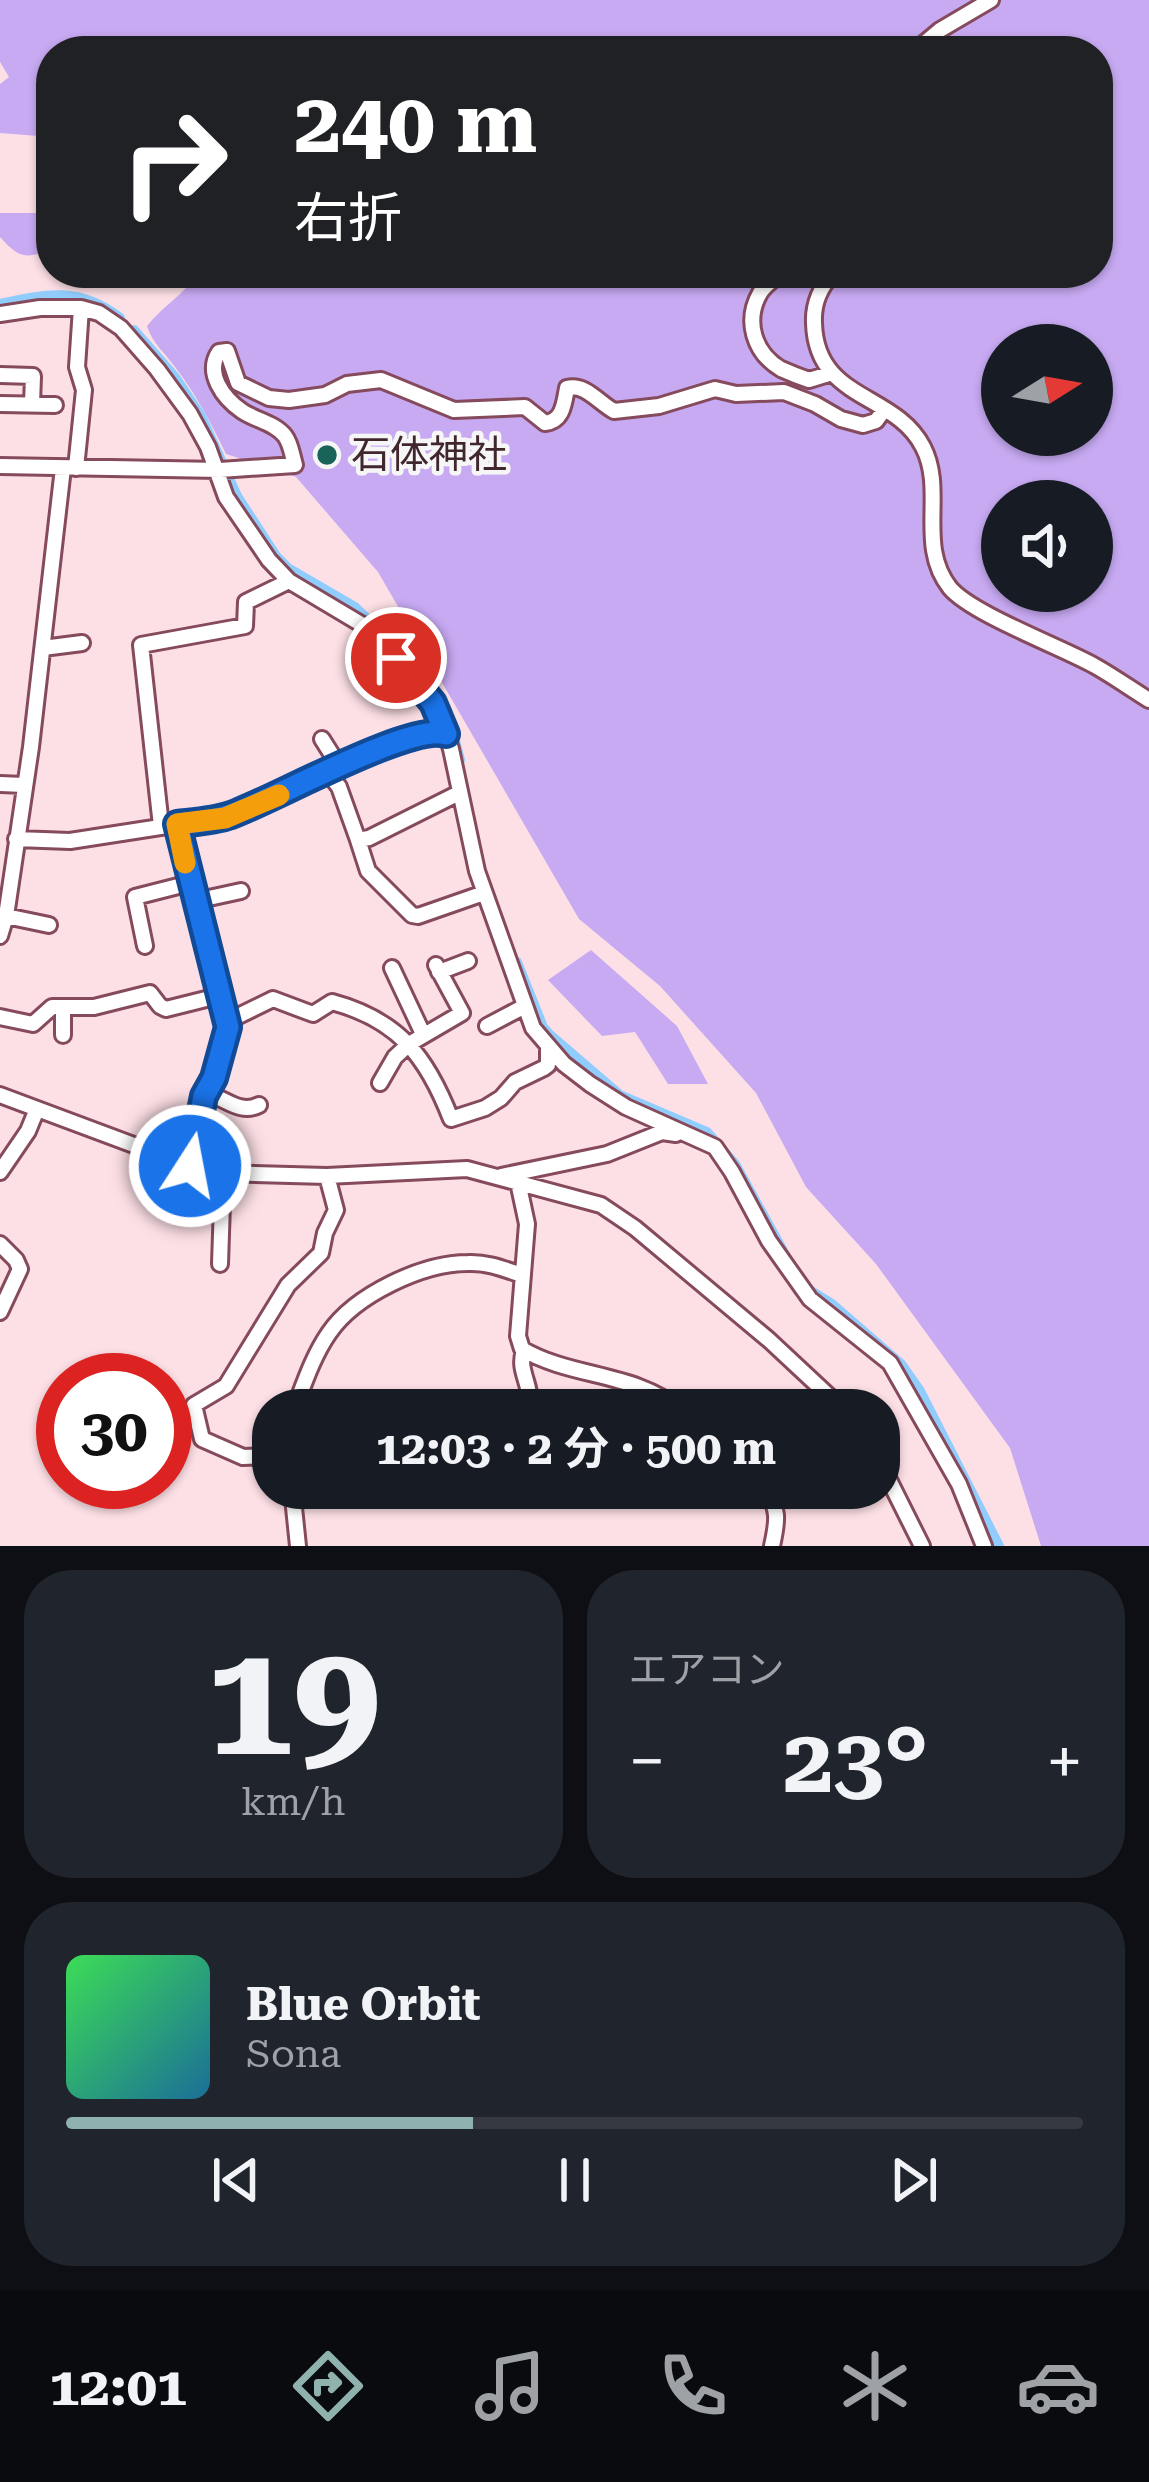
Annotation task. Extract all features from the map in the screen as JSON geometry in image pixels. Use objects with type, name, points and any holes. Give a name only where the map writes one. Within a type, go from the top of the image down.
[{"type":"street","points":[[933,36],[991,0]]},
{"type":"street","points":[[763,288],[753,309],[752,333],[762,352],[779,368],[808,380],[832,373]]},
{"type":"street","points":[[823,288],[814,314],[815,346],[832,373],[855,394],[909,427],[922,443],[930,464],[931,540],[952,591],[1095,666],[1149,700]]},
{"type":"street","points":[[0,314],[81,308],[115,323],[157,369],[199,428],[226,497],[269,560],[289,581],[344,611],[370,632],[424,690],[446,734],[476,871],[533,1028],[548,1048],[590,1084],[626,1107],[715,1147],[769,1241],[810,1299],[890,1363],[959,1484],[984,1546]]},
{"type":"street","points":[[0,936],[69,468],[92,390],[77,367],[81,308]]},
{"type":"street","points":[[0,466],[237,470],[295,465],[282,432],[240,410],[225,396],[213,368],[214,358],[227,351],[238,383],[269,398],[308,399],[347,383],[381,380],[454,410],[525,407],[545,423],[559,418],[567,388],[574,386],[614,411],[658,406],[715,388],[736,394],[784,392],[863,425],[876,421],[884,410]]},
{"type":"street","points":[[0,375],[34,376],[32,404]]},
{"type":"street","points":[[0,404],[56,405]]},
{"type":"street","points":[[190,1166],[205,1093],[224,1051],[228,1021],[169,825],[140,645],[245,626],[246,602],[289,581]]},
{"type":"street","points":[[43,648],[82,643]]},
{"type":"street","points":[[10,851],[225,818],[423,733],[446,734]]},
{"type":"street","points":[[322,739],[368,871],[412,915],[484,893]]},
{"type":"street","points":[[0,784],[24,785]]},
{"type":"street","points":[[358,840],[459,793]]},
{"type":"street","points":[[145,946],[135,897],[190,883]]},
{"type":"street","points":[[195,901],[241,891]]},
{"type":"street","points":[[6,916],[49,925]]},
{"type":"street","points":[[380,1083],[409,1044],[462,1013],[438,969],[469,961]]},
{"type":"street","points":[[392,968],[424,1034]]},
{"type":"street","points":[[0,1017],[32,1024],[45,1010],[94,1007],[150,993],[160,1006],[170,1009],[222,994]]},
{"type":"street","points":[[228,1021],[269,1000],[313,1014],[334,1001],[363,1012],[409,1044],[435,1078],[451,1119],[485,1108],[515,1082],[544,1068],[548,1048]]},
{"type":"street","points":[[487,1026],[525,1006]]},
{"type":"street","points":[[63,1007],[63,1035]]},
{"type":"street","points":[[205,1093],[240,1109],[259,1105]]},
{"type":"street","points":[[0,1096],[190,1166],[223,1173],[327,1176],[454,1168],[601,1205],[769,1340],[822,1389]]},
{"type":"street","points":[[0,1172],[37,1109]]},
{"type":"street","points":[[500,1177],[607,1154],[662,1132],[693,1137]]},
{"type":"street","points":[[220,1264],[223,1173]]},
{"type":"street","points":[[252,1456],[202,1438],[194,1405],[226,1386],[289,1285],[322,1253],[336,1210],[327,1176]]},
{"type":"street","points":[[518,1182],[527,1224],[518,1336],[528,1389]]},
{"type":"street","points":[[0,1244],[20,1269],[0,1312]]},
{"type":"street","points":[[302,1389],[328,1334],[373,1293],[411,1276],[463,1263],[493,1265],[522,1275]]},
{"type":"street","points":[[524,1351],[650,1389]]},
{"type":"street","points":[[900,1502],[922,1546]]},
{"type":"street","points":[[294,1509],[298,1546]]},
{"type":"street","points":[[772,1546],[775,1509]]},
{"type":"shaded area","points":[[0,0],[1149,0],[1149,1546],[1041,1546],[1010,1448],[876,1264],[806,1187],[756,1093],[660,986],[579,919],[378,572],[296,477],[226,454],[196,398],[147,326],[186,288],[1113,288],[1113,36],[36,36],[36,136],[0,133],[0,84],[9,77],[0,62]]},
{"type":"shaded area","points":[[0,213],[36,213],[36,253],[22,255],[0,237]]},
{"type":"shaded area","points":[[591,950],[677,1026],[708,1084],[668,1084],[635,1032],[602,1036],[548,980]]},
{"type":"waterway","points":[[0,304],[62,295],[91,301],[120,318]]},
{"type":"waterway","points":[[134,330],[201,416],[237,496],[276,556],[355,607],[428,678],[447,710],[460,760]]},
{"type":"waterway","points":[[517,962],[549,1034],[620,1095],[707,1132],[735,1164],[788,1260]]},
{"type":"waterway","points":[[803,1286],[832,1304],[901,1364],[920,1391],[999,1546]]},
{"type":"slow traffic","points":[[185,863],[177,824],[225,818],[279,795]]},
{"type":"place","name":"石体神社","points":[[327,455]]},
{"type":"route","points":[[190,1166],[204,1096],[228,1027],[177,824],[225,818],[399,741],[430,732],[446,734],[433,703],[396,658]]}]
